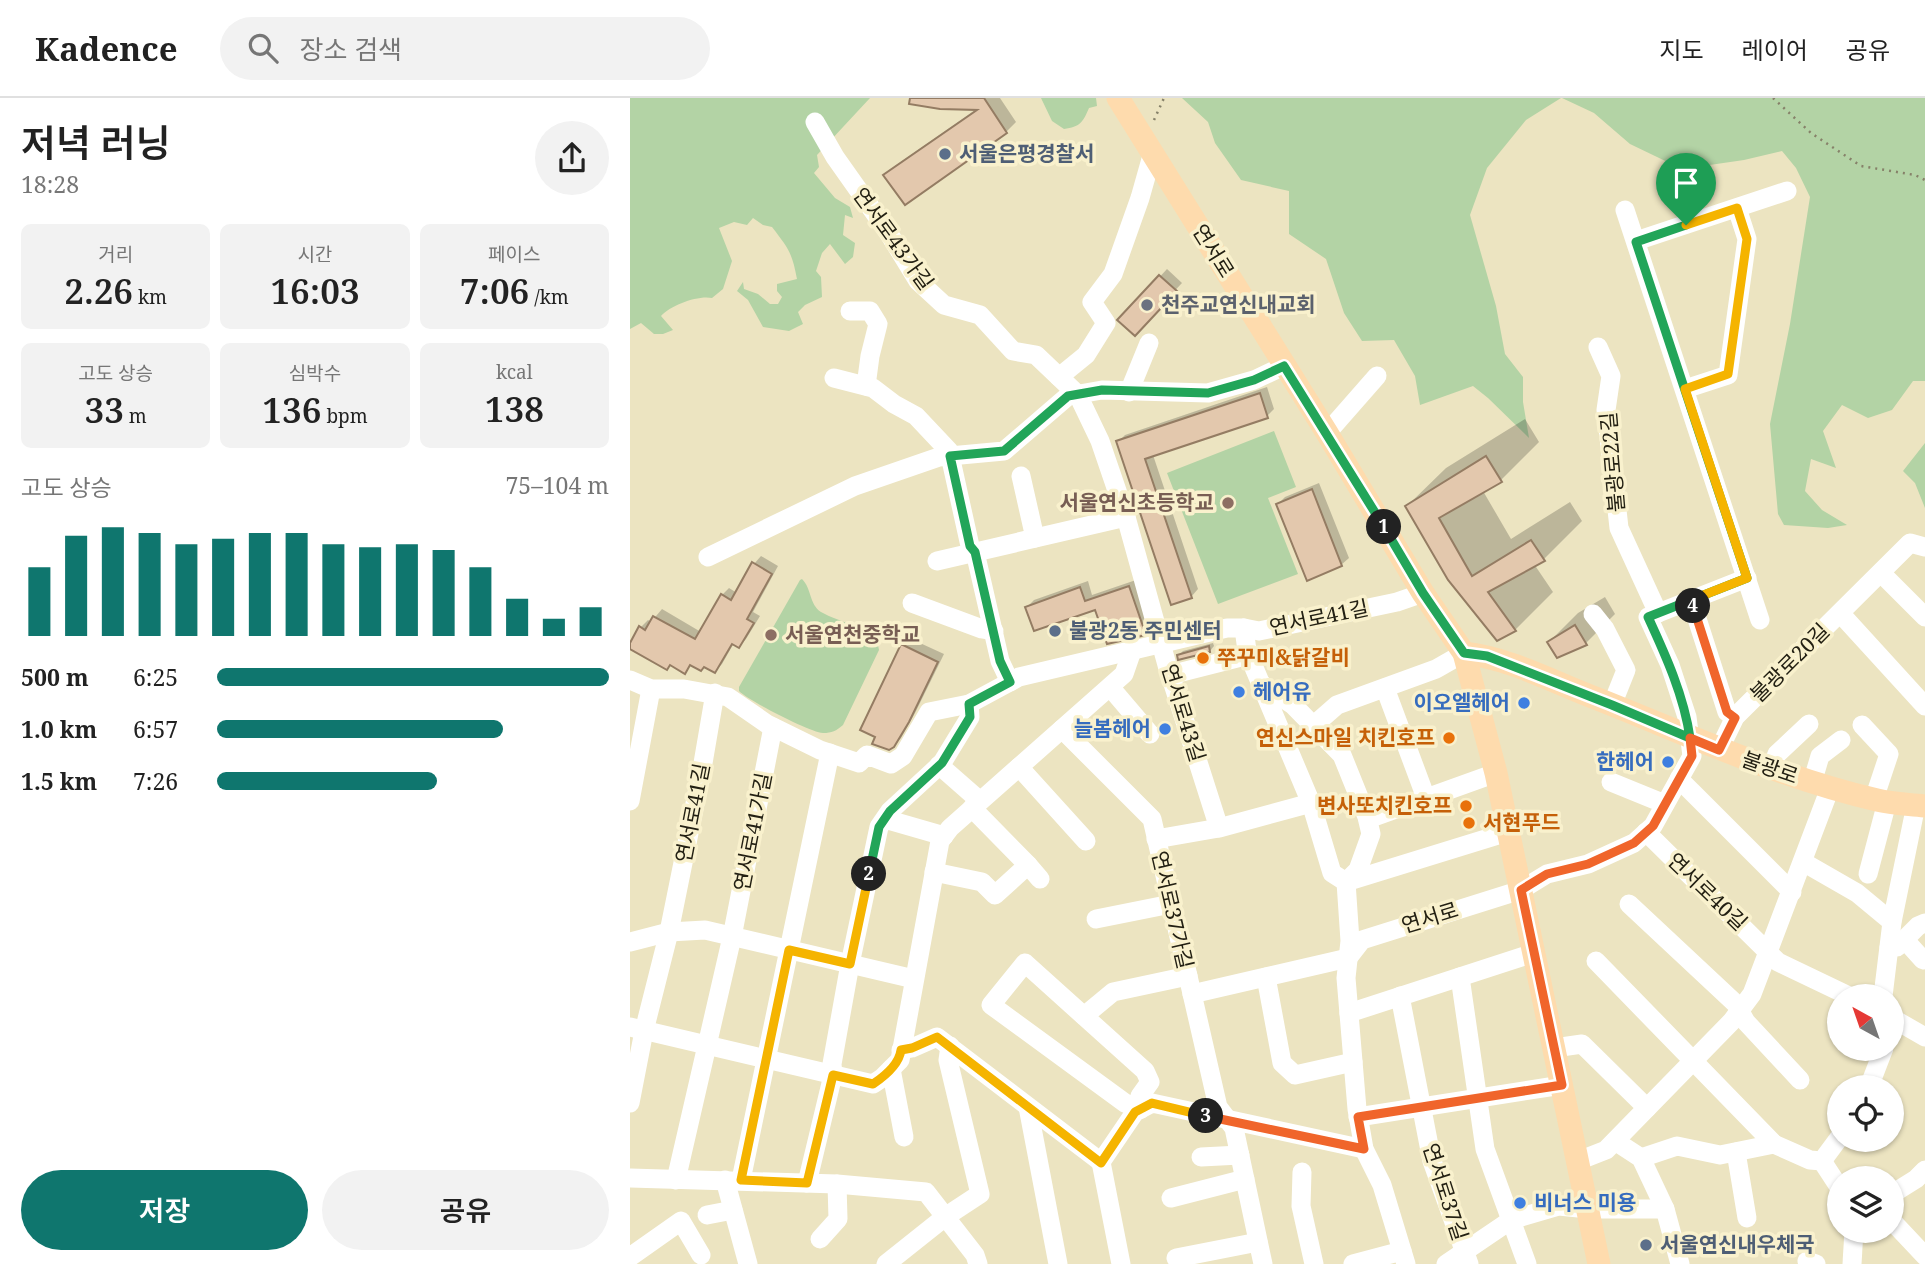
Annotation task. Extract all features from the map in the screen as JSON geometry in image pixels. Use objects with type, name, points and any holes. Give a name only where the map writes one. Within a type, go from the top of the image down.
[{"type":"main road","name":"연서로","points":[[1118,98],[1327,433],[1423,593],[1464,653],[1496,773],[1599,1264]]},
{"type":"main road","name":"불광로","points":[[1464,653],[1487,656],[1771,769],[1880,801],[1920,806]]},
{"type":"street","name":"연서로43가길","points":[[815,122],[835,157],[888,232],[918,281],[944,305],[980,315],[1013,351],[1036,355],[1078,394]]},
{"type":"street","points":[[1059,377],[1086,355],[1106,323],[1092,302],[1113,274],[1140,198],[1149,145]]},
{"type":"street","points":[[1636,242],[1787,191]]},
{"type":"street","points":[[1685,389],[1728,374],[1747,239],[1737,208]]},
{"type":"street","points":[[1625,210],[1760,620]]},
{"type":"street","points":[[850,311],[870,311],[878,324],[866,386]]},
{"type":"street","points":[[1129,391],[1149,343]]},
{"type":"street","name":"불광로22길","points":[[1598,347],[1611,376],[1606,410],[1619,528],[1658,613],[1648,617],[1674,678],[1687,717],[1690,738]]},
{"type":"street","points":[[708,557],[855,486],[939,457],[1004,451],[1068,396],[1102,390],[1208,393],[1254,380],[1284,366]]},
{"type":"street","points":[[1327,433],[1377,376]]},
{"type":"street","points":[[834,378],[873,388],[916,416],[949,451],[1000,661],[1010,682]]},
{"type":"street","name":"연서로43길","points":[[1078,394],[1100,441],[1126,516],[1170,675],[1219,828]]},
{"type":"street","points":[[1021,476],[1035,538]]},
{"type":"street","points":[[937,561],[1126,516]]},
{"type":"street","name":"불광로20길","points":[[1719,750],[1735,718],[1910,543],[1925,547]]},
{"type":"street","points":[[1881,573],[1925,617]]},
{"type":"street","points":[[1658,613],[1747,578]]},
{"type":"street","name":"연서로41길","points":[[630,680],[651,689],[684,689],[728,697],[773,727],[830,753],[859,763],[867,755],[891,764],[903,756],[929,712],[969,704],[1019,677],[1227,628],[1259,631],[1397,602],[1423,593]]},
{"type":"street","points":[[1691,600],[1727,712],[1735,718]]},
{"type":"street","points":[[912,603],[994,631]]},
{"type":"street","name":"불광로20길","points":[[1840,613],[1925,706]]},
{"type":"street","points":[[1593,614],[1605,629],[1626,670],[1612,705]]},
{"type":"street","points":[[1244,628],[1249,655],[1311,803],[1332,873],[1346,883]]},
{"type":"street","points":[[637,1029],[873,1084],[900,1060],[940,841],[976,805],[1124,674],[1132,651]]},
{"type":"street","points":[[1313,726],[1337,705],[1436,669],[1464,653]]},
{"type":"street","points":[[1170,675],[1249,655]]},
{"type":"street","points":[[1261,684],[1293,705],[1342,755],[1368,819],[1371,834],[1358,870],[1346,883],[1350,941],[1346,978],[1358,1117],[1364,1149],[1382,1185],[1404,1258],[1353,1264]]},
{"type":"street","points":[[1110,687],[1150,734]]},
{"type":"street","points":[[1385,688],[1426,798]]},
{"type":"street","points":[[630,801],[635,744],[651,689]]},
{"type":"street","name":"연서로41길","points":[[631,1094],[637,1029],[669,932],[715,693]]},
{"type":"street","points":[[807,1183],[833,1075],[832,1064],[850,964],[879,827],[890,811],[939,765],[970,717],[969,704]]},
{"type":"street","points":[[1771,769],[1777,754],[1809,724]]},
{"type":"street","points":[[1862,725],[1889,754],[1868,874]]},
{"type":"street","name":"연서로41가길","points":[[676,1180],[732,937],[773,727]]},
{"type":"street","name":"연서로37가길","points":[[1062,729],[1152,819],[1218,1107],[1234,1128],[1263,1264]]},
{"type":"street","name":"연서로","points":[[1348,958],[1362,940],[1521,890],[1547,874],[1588,864],[1634,843],[1653,826],[1692,756],[1690,738]]},
{"type":"street","name":"연서로40길","points":[[1577,1161],[1606,1150],[1732,1021],[1752,994],[1802,862],[1821,785],[1820,755],[1841,740]]},
{"type":"street","points":[[748,1264],[733,1210],[733,1180],[765,1059],[830,753]]},
{"type":"street","points":[[934,872],[982,882],[995,895],[1034,872],[939,765]]},
{"type":"street","points":[[1019,767],[1086,841]]},
{"type":"street","points":[[1368,819],[1496,773]]},
{"type":"street","points":[[1679,779],[1792,892]]},
{"type":"street","points":[[1611,782],[1665,804]]},
{"type":"street","points":[[1156,838],[1219,828],[1311,803]]},
{"type":"street","points":[[1886,984],[1897,944],[1892,922],[1920,806]]},
{"type":"street","points":[[885,819],[944,836]]},
{"type":"street","points":[[1346,883],[1508,832]]},
{"type":"street","name":"연서로40길","points":[[1646,832],[1778,962],[1827,985]]},
{"type":"street","points":[[1802,862],[1857,893],[1892,922]]},
{"type":"street","points":[[1097,919],[1171,904]]},
{"type":"street","points":[[1629,904],[1735,1004],[1746,1022],[1800,1080]]},
{"type":"street","points":[[1897,944],[1925,922]]},
{"type":"street","points":[[630,942],[669,932],[705,930],[914,979]]},
{"type":"street","points":[[1897,944],[1923,960]]},
{"type":"street","points":[[1349,1013],[1534,953]]},
{"type":"street","points":[[1084,1016],[1113,992],[1266,977],[1348,958]]},
{"type":"street","points":[[1596,961],[1774,1144],[1810,1160],[1822,1161]]},
{"type":"street","points":[[1025,963],[1145,1071],[1150,1082],[1140,1096],[1141,1109],[1125,1103],[991,1005],[1025,963]]},
{"type":"street","points":[[1266,977],[1282,1063],[1295,1075],[1353,1062]]},
{"type":"street","points":[[1460,977],[1485,1149],[1527,1264]]},
{"type":"street","name":"연서로37길","points":[[1400,996],[1432,1161],[1467,1258]]},
{"type":"street","points":[[1904,1025],[1925,1037]]},
{"type":"street","points":[[901,1050],[944,1042],[1101,1163],[1121,1264]]},
{"type":"street","points":[[886,1264],[980,1194],[944,1042]]},
{"type":"street","points":[[1554,1048],[1583,1044],[1647,1108]]},
{"type":"street","points":[[891,1069],[904,1138]]},
{"type":"street","points":[[1358,1117],[1562,1085]]},
{"type":"street","points":[[1101,1163],[1135,1112],[1152,1103],[1364,1149]]},
{"type":"street","points":[[1028,1107],[1058,1264]]},
{"type":"street","points":[[1615,1141],[1642,1158],[1665,1209],[1680,1264]]},
{"type":"street","points":[[1642,1158],[1677,1146],[1720,1155],[1774,1144]]},
{"type":"street","points":[[1736,1152],[1747,1218]]},
{"type":"street","points":[[1822,1161],[1829,1152]]},
{"type":"street","points":[[1201,1157],[1240,1155]]},
{"type":"street","points":[[1822,1161],[1827,1169]]},
{"type":"street","points":[[1302,1172],[1301,1206],[1314,1264]]},
{"type":"street","points":[[1904,1186],[1923,1174]]},
{"type":"street","points":[[630,1178],[837,1184],[926,1192],[975,1255],[978,1264]]},
{"type":"street","points":[[1171,1198],[1245,1179]]},
{"type":"street","points":[[820,1240],[838,1219],[837,1184]]},
{"type":"street","points":[[1446,1264],[1467,1258],[1511,1220],[1559,1206],[1588,1209],[1665,1209]]},
{"type":"street","points":[[707,1215],[733,1210]]},
{"type":"street","points":[[630,1256],[681,1221],[701,1255]]},
{"type":"street","points":[[1904,1234],[1925,1256]]},
{"type":"street","points":[[1176,1258],[1258,1242]]},
{"type":"street","points":[[1853,1264],[1854,1243]]},
{"type":"path","points":[[1149,145],[1164,98]]},
{"type":"path","points":[[1773,98],[1811,133],[1861,166],[1915,175],[1925,180]]},
{"type":"green space","points":[[630,98],[870,98],[817,155],[819,167],[814,173],[835,198],[850,207],[853,218],[845,215],[843,235],[855,243],[853,257],[845,264],[830,244],[822,253],[816,271],[821,277],[822,297],[805,305],[798,312],[803,324],[789,331],[763,327],[748,300],[737,291],[743,282],[744,289],[758,294],[770,304],[778,304],[782,297],[777,291],[777,284],[797,279],[791,256],[782,240],[772,227],[753,218],[747,225],[734,222],[719,228],[732,261],[723,289],[712,298],[692,299],[665,312],[661,316],[673,330],[654,334],[641,323],[630,329]]},
{"type":"green space","points":[[1041,98],[1096,98],[1097,106],[1089,108],[1077,125],[1064,129],[1052,121]]},
{"type":"green space","points":[[1182,98],[1561,98],[1526,120],[1487,168],[1470,215],[1496,306],[1505,354],[1523,377],[1523,402],[1529,438],[1473,386],[1420,405],[1415,376],[1394,340],[1362,341],[1344,313],[1326,259],[1289,234],[1289,191],[1241,180],[1215,143],[1208,122]]},
{"type":"green space","points":[[1562,98],[1925,98],[1925,381],[1913,381],[1892,410],[1868,418],[1842,405],[1823,431],[1836,468],[1811,459],[1805,491],[1822,510],[1847,525],[1828,528],[1784,525],[1778,514],[1770,424],[1790,324],[1810,197],[1796,168],[1782,151],[1744,160],[1682,169],[1630,144],[1594,113]]},
{"type":"green space","points":[[1274,431],[1296,487],[1268,498],[1298,574],[1218,604],[1167,473]]},
{"type":"green space","points":[[1925,443],[1925,508],[1915,483],[1903,471]]},
{"type":"green space","points":[[802,579],[817,609],[865,631],[877,643],[879,650],[843,725],[829,733],[793,722],[739,691]]},
{"type":"building","name":"서울은평경찰서","points":[[910,98],[984,98],[1007,133],[905,205],[883,175],[977,110],[940,109],[909,104]]},
{"type":"building","name":"천주교연신내교회","points":[[1159,275],[1177,291],[1135,336],[1117,320]]},
{"type":"building","points":[[1260,393],[1268,418],[1145,459],[1192,598],[1171,605],[1116,441]]},
{"type":"building","points":[[1486,456],[1502,482],[1439,518],[1472,576],[1531,540],[1545,561],[1488,592],[1516,631],[1497,641],[1448,580],[1405,506]]},
{"type":"building","points":[[1312,489],[1342,566],[1307,581],[1276,504]]},
{"type":"building","points":[[752,562],[772,574],[747,619],[754,623],[739,648],[732,644],[715,673],[704,667],[701,671],[690,665],[685,674],[670,665],[667,670],[630,649],[630,643],[639,626],[645,630],[653,616],[695,639],[721,594],[731,600]]},
{"type":"building","points":[[1129,586],[1146,635],[1107,644],[1095,610],[1034,631],[1025,607],[1080,587],[1085,601]]},
{"type":"building","points":[[1575,625],[1587,645],[1557,658],[1547,642]]},
{"type":"building","points":[[901,644],[938,662],[909,722],[894,747],[889,750],[872,744],[875,737],[860,730]]},
{"type":"building","points":[[1209,646],[1210,652],[1178,660],[1177,655]]},
{"type":"place","name":"서울은평경찰서","points":[[945,154]]},
{"type":"place","name":"천주교연신내교회","points":[[1147,305]]},
{"type":"place","name":"서울연신초등학교","points":[[1228,503]]},
{"type":"place","name":"불광2동 주민센터","points":[[1055,631]]},
{"type":"place","name":"서울연천중학교","points":[[771,635]]},
{"type":"place","name":"쭈꾸미&닭갈비","points":[[1203,658]]},
{"type":"place","name":"헤어유","points":[[1239,692]]},
{"type":"place","name":"이오엘헤어","points":[[1524,703]]},
{"type":"place","name":"늘봄헤어","points":[[1165,729]]},
{"type":"place","name":"연신스마일 치킨호프","points":[[1449,738]]},
{"type":"place","name":"한헤어","points":[[1668,762]]},
{"type":"place","name":"변사또치킨호프","points":[[1466,806]]},
{"type":"place","name":"서현푸드","points":[[1469,823]]},
{"type":"place","name":"비너스 미용","points":[[1520,1203]]},
{"type":"place","name":"서울연신내우체국","points":[[1646,1245]]},
{"type":"route","points":[[1686,225],[1636,242],[1747,578],[1648,617],[1670,665],[1687,717],[1690,738],[1487,656],[1464,653],[1423,593],[1284,366],[1254,380],[1208,393],[1102,390],[1068,396],[1004,451],[950,456],[1000,661],[1010,682],[969,704],[970,717],[942,763],[890,811],[879,827],[850,964],[789,950],[741,1180],[807,1183],[833,1075],[873,1084],[900,1060],[901,1050],[937,1037],[1101,1163],[1135,1112],[1152,1103],[1364,1149],[1358,1117],[1562,1085],[1521,890],[1547,874],[1588,864],[1634,843],[1653,826],[1692,756],[1690,738],[1719,750],[1735,718],[1727,712],[1691,600],[1747,578],[1685,389],[1728,374],[1747,239],[1737,208],[1686,225]]}]
